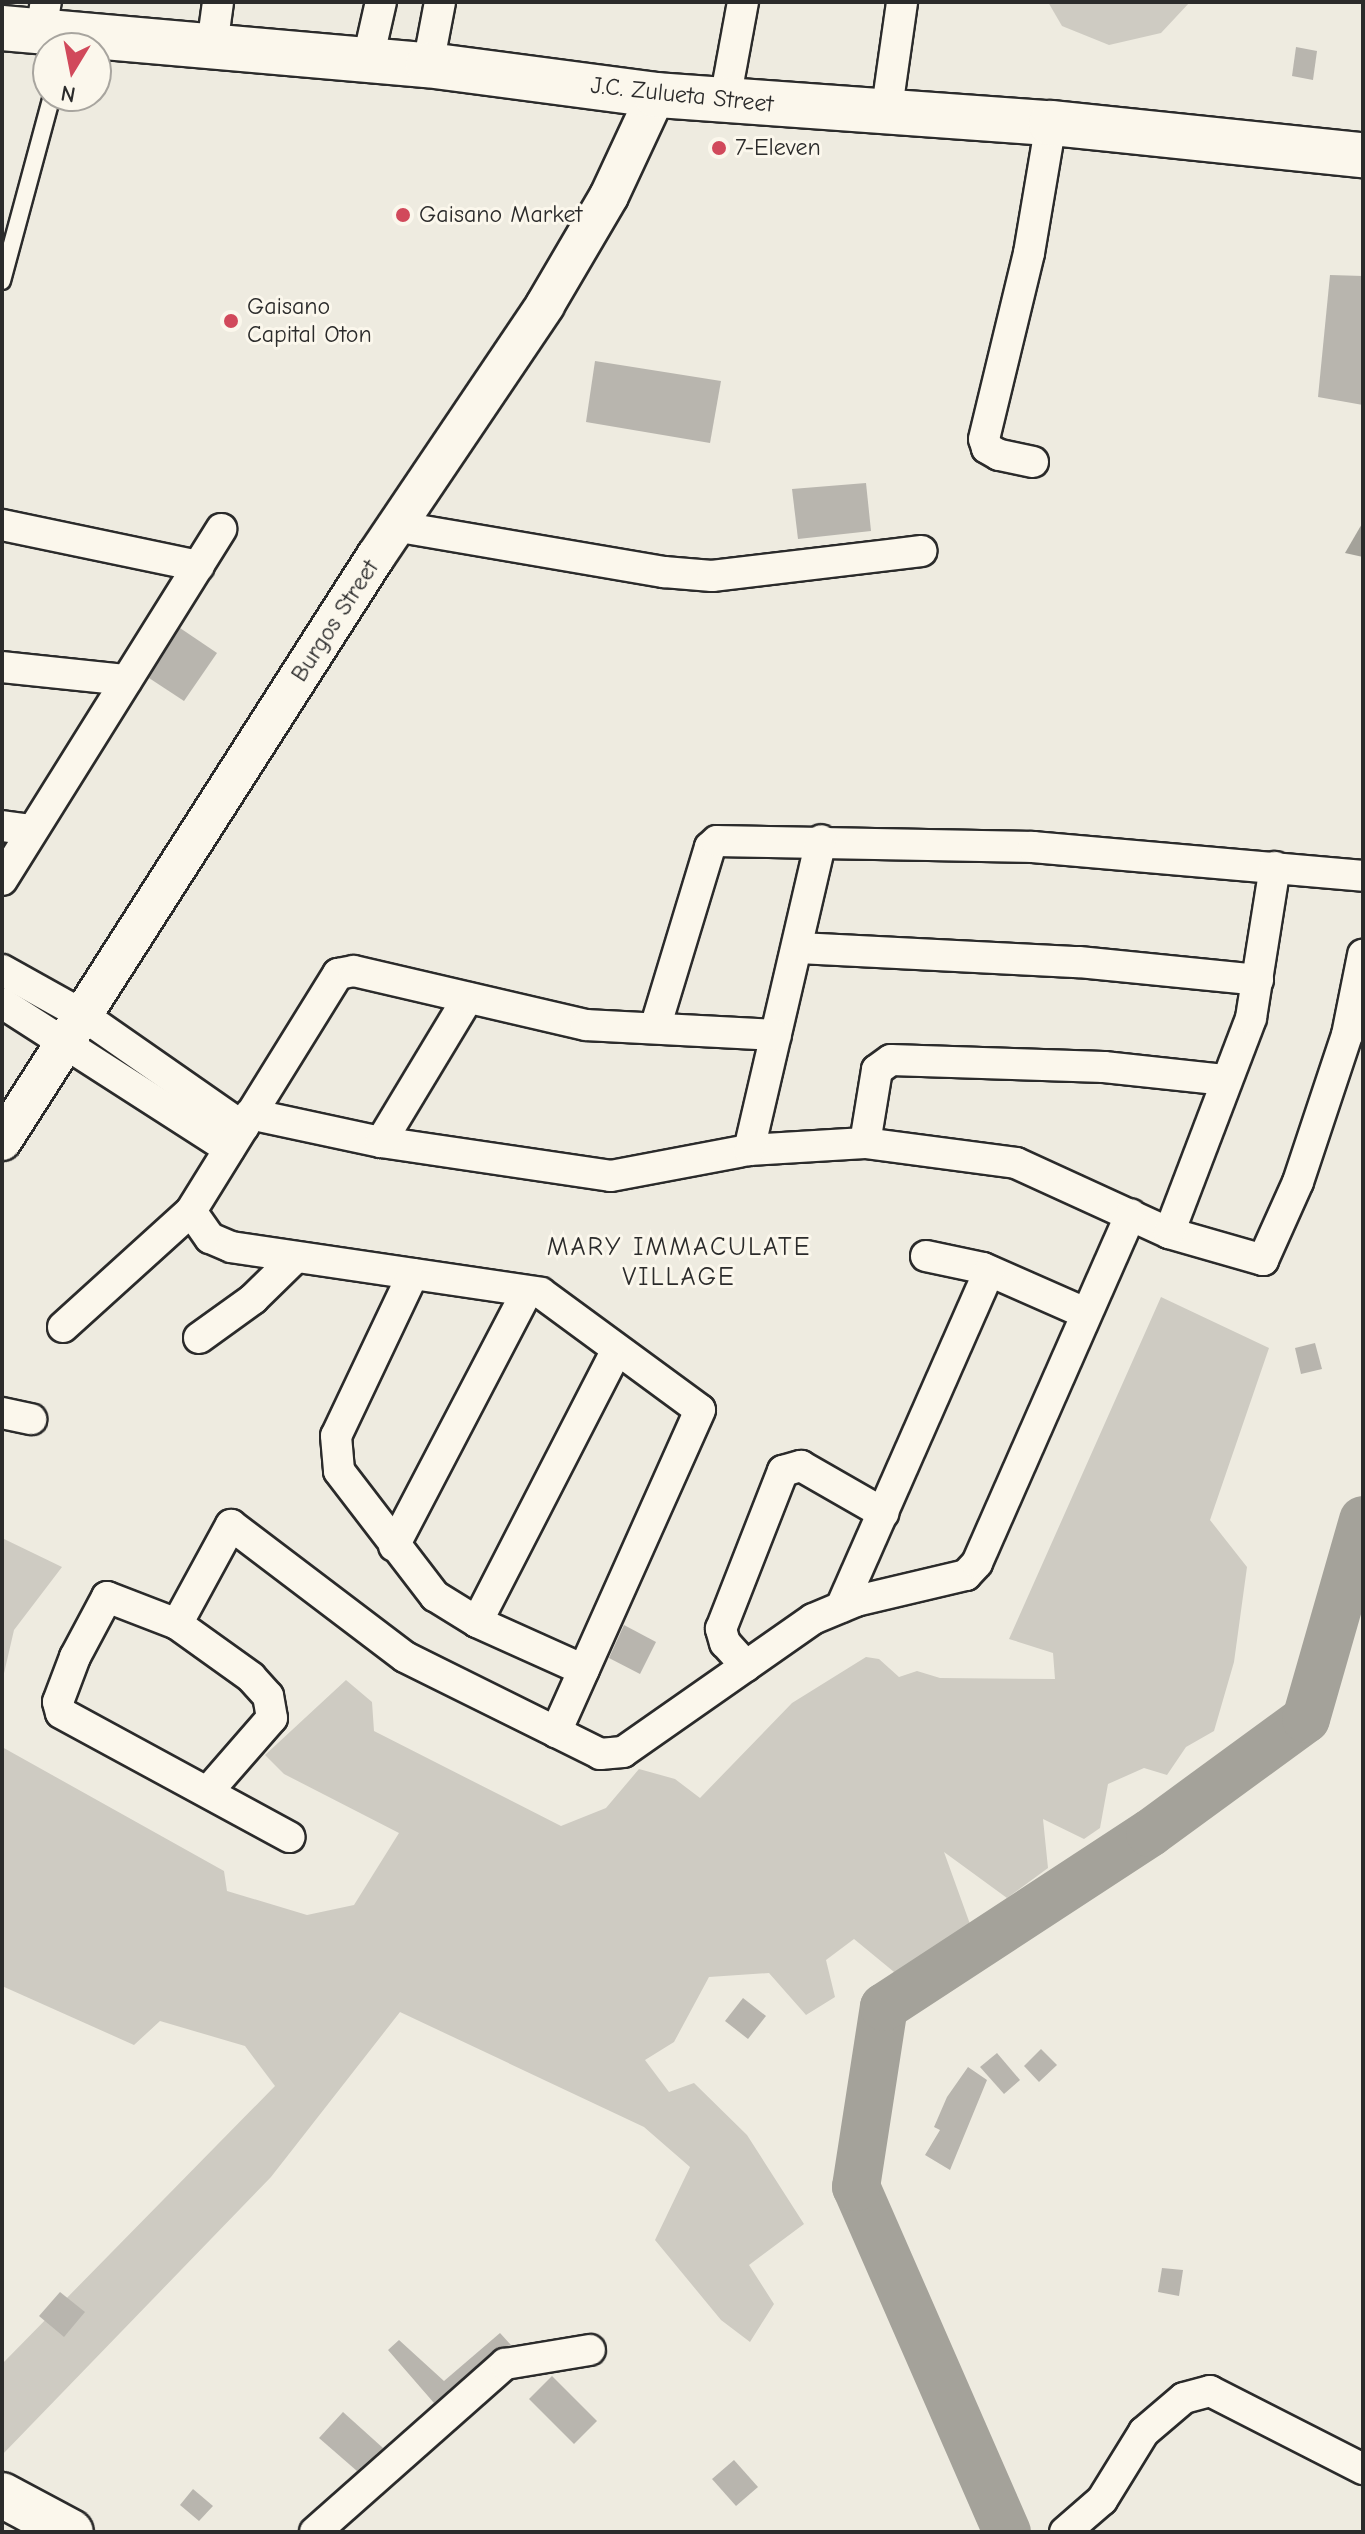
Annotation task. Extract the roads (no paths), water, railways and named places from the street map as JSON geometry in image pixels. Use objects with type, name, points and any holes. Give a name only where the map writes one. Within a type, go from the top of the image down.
[{"type":"main road","name":"J.C. Zulueta Street","points":[[44,29],[428,65],[656,95],[886,115],[1051,123],[1363,155]]},
{"type":"main road","points":[[2,2495],[71,2532]]},
{"type":"street","points":[[212,46],[218,2]]},
{"type":"street","points":[[368,59],[381,2]]},
{"type":"street","points":[[428,65],[440,2]]},
{"type":"street","points":[[725,100],[743,2]]},
{"type":"street","points":[[886,115],[902,2]]},
{"type":"street","name":"Burgos Street","points":[[2,1141],[545,305],[609,196],[656,95]]},
{"type":"street","points":[[1033,462],[999,455],[987,448],[984,439],[1029,253],[1051,123]]},
{"type":"street","points":[[2,525],[199,566]]},
{"type":"street","points":[[400,527],[619,565],[712,576],[922,551]]},
{"type":"street","points":[[2,880],[16,828],[126,680],[221,529]]},
{"type":"street","points":[[2,667],[126,680]]},
{"type":"street","points":[[655,1028],[710,847],[727,839],[1033,847],[1363,876]]},
{"type":"street","points":[[749,1150],[799,948],[821,840]]},
{"type":"street","points":[[1169,1233],[1251,1018],[1275,867]]},
{"type":"street","points":[[799,948],[1079,962],[1258,980]]},
{"type":"street","points":[[2,970],[72,1029],[240,1130],[381,1142],[611,1176],[749,1150],[865,1143],[1032,1168],[1169,1233],[1263,1260],[1298,1182],[1347,1035],[1363,955]]},
{"type":"street","points":[[63,1327],[191,1211],[338,974],[354,971],[586,1025],[776,1035]]},
{"type":"street","points":[[381,1142],[468,998]]},
{"type":"street","points":[[2,1003],[72,1029]]},
{"type":"street","points":[[865,1143],[877,1070],[891,1060],[1104,1067],[1226,1080]]},
{"type":"street","points":[[191,1211],[210,1238],[231,1247],[541,1293],[700,1410],[556,1732]]},
{"type":"street","points":[[177,1624],[231,1525],[405,1657],[600,1754],[623,1752],[813,1619],[841,1607],[966,1575],[977,1563],[1131,1214]]},
{"type":"street","points":[[926,1256],[989,1271],[1085,1313]]},
{"type":"street","points":[[199,1338],[253,1299],[296,1257]]},
{"type":"street","points":[[841,1607],[989,1271]]},
{"type":"street","points":[[413,1274],[336,1436],[339,1471],[435,1596],[477,1622],[584,1670]]},
{"type":"street","points":[[394,1546],[527,1292]]},
{"type":"street","points":[[477,1622],[617,1350]]},
{"type":"street","points":[[2,1413],[31,1419]]},
{"type":"street","points":[[746,1666],[725,1643],[721,1629],[783,1471],[801,1466],[883,1513]]},
{"type":"street","points":[[210,1789],[272,1718],[268,1696],[251,1677],[177,1624],[107,1597],[75,1657],[58,1708],[210,1789],[289,1837]]},
{"type":"street","points":[[315,2532],[505,2364],[590,2350]]},
{"type":"street","points":[[1065,2532],[1102,2500],[1144,2432],[1184,2398],[1210,2391],[1363,2469]]},
{"type":"lane","points":[[2,281],[48,112]]},
{"type":"waterway","points":[[1007,2532],[856,2187],[884,2007],[1150,1833],[1306,1719],[1363,1520]]},
{"type":"place","name":"7-Eleven","points":[[719,148]]},
{"type":"place","name":"Gaisano Market","points":[[403,215]]},
{"type":"place","name":"Gaisano Capital Oton","points":[[231,321]]},
{"type":"district","name":"MARY IMMACULATE VILLAGE","points":[[679,1263]]}]
